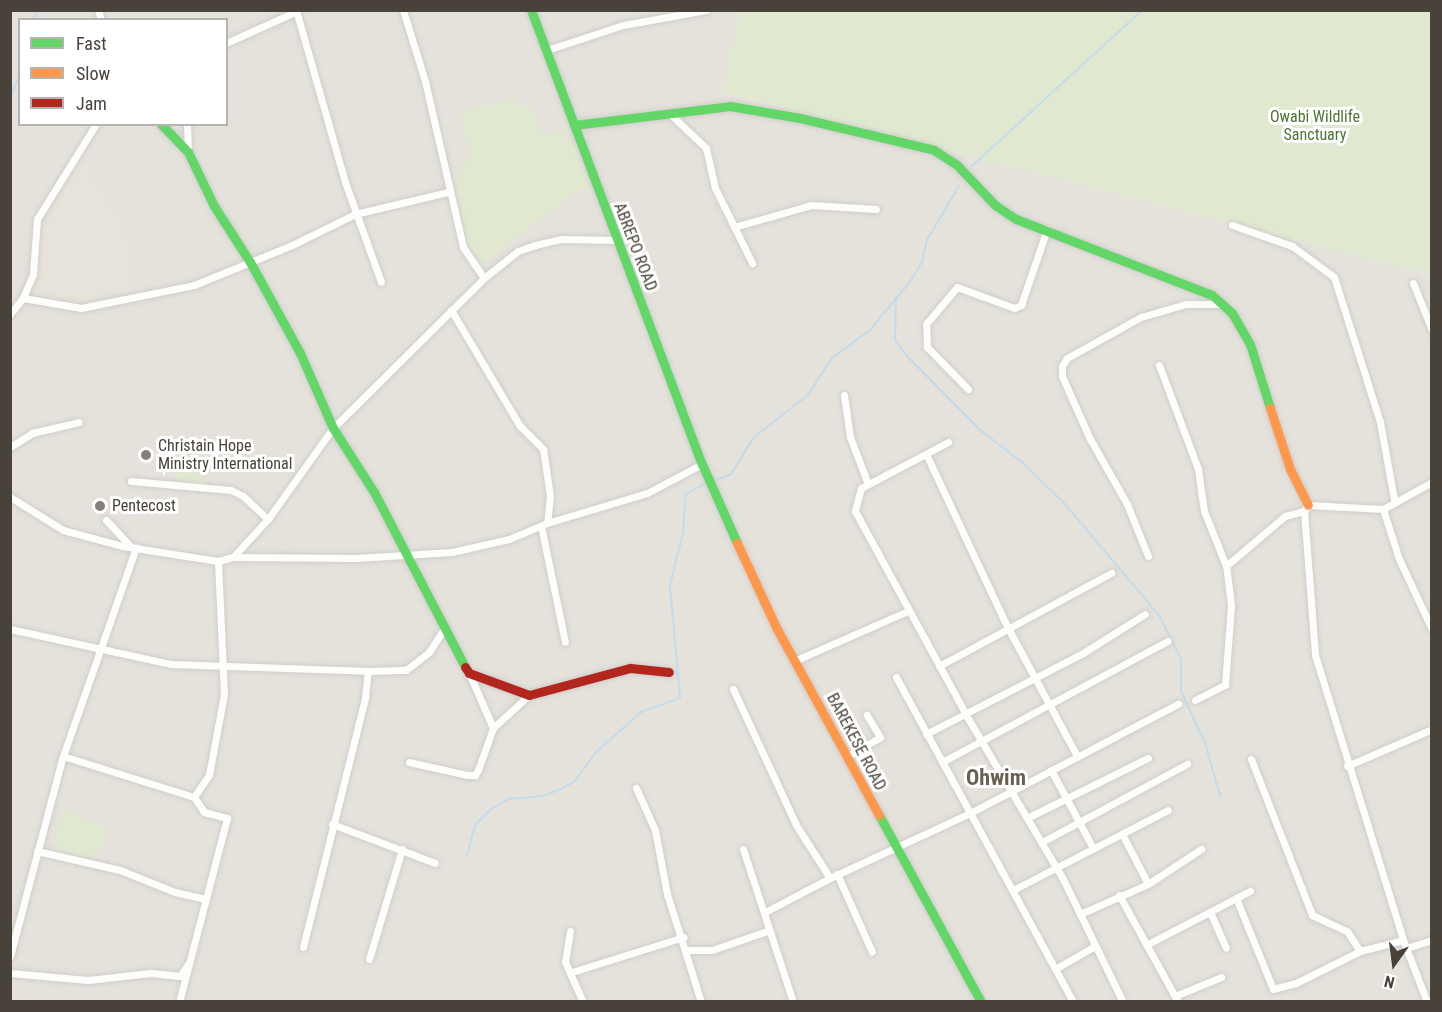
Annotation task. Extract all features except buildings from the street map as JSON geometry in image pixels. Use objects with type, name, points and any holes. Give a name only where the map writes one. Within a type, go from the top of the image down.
[{"type":"street","points":[[403,10],[425,81],[448,192],[463,247],[484,278]]},
{"type":"street","name":"ABREPO ROAD","points":[[531,10],[616,240],[714,492]]},
{"type":"street","points":[[547,50],[623,25],[706,10]]},
{"type":"street","points":[[228,42],[296,11],[355,213],[381,282]]},
{"type":"street","points":[[574,125],[667,111],[730,106],[768,111],[934,150],[957,165],[995,204],[1016,219],[1047,229],[1136,268],[1179,281],[1222,303],[1232,313],[1250,344],[1282,447],[1306,508],[1315,655],[1347,766],[1403,940],[1427,1002]]},
{"type":"street","points":[[667,111],[706,148],[715,188],[752,263]]},
{"type":"street","points":[[10,314],[23,298],[33,274],[37,219],[95,126]]},
{"type":"street","points":[[163,126],[188,152],[214,206],[250,262],[300,353],[333,428],[409,557],[444,629],[469,673],[493,728]]},
{"type":"street","points":[[187,126],[188,152]]},
{"type":"street","points":[[23,298],[81,308],[194,285],[250,262],[355,213],[448,192]]},
{"type":"street","points":[[734,227],[810,204],[876,209]]},
{"type":"street","points":[[1232,225],[1292,246],[1334,277],[1380,422],[1394,499]]},
{"type":"street","points":[[968,388],[927,346],[926,324],[957,287],[1014,308],[1021,305],[1047,229]]},
{"type":"street","points":[[233,557],[268,519],[333,428],[484,278],[518,251],[535,244],[562,239],[616,240]]},
{"type":"street","points":[[1413,283],[1431,330]]},
{"type":"street","points":[[1148,556],[1127,504],[1090,439],[1062,376],[1062,366],[1067,358],[1141,317],[1186,304],[1222,303]]},
{"type":"street","points":[[451,310],[520,426],[543,449],[550,496],[544,525],[565,642]]},
{"type":"street","points":[[1159,365],[1198,469],[1204,512],[1226,567],[1232,605],[1225,685],[1195,700]]},
{"type":"street","points":[[844,395],[850,437],[868,484]]},
{"type":"street","points":[[10,447],[42,429],[79,422]]},
{"type":"street","points":[[948,442],[861,488],[855,511],[966,715],[1012,788],[1056,867],[1123,1002]]},
{"type":"street","points":[[926,454],[1009,630],[1077,756]]},
{"type":"street","points":[[10,497],[50,525],[133,547],[218,561],[233,557],[409,557],[509,539],[544,525],[647,493],[702,464]]},
{"type":"street","points":[[131,481],[231,490],[243,496],[268,519]]},
{"type":"street","points":[[1226,567],[1285,516],[1306,508],[1383,509],[1394,499],[1431,482]]},
{"type":"street","name":"BAREKESE ROAD","points":[[714,492],[794,661],[981,1002]]},
{"type":"street","points":[[1383,509],[1399,558],[1431,630]]},
{"type":"street","points":[[106,520],[133,547]]},
{"type":"street","points":[[10,956],[63,756],[133,547]]},
{"type":"street","points":[[194,797],[209,775],[224,694],[225,668],[218,561]]},
{"type":"street","points":[[939,666],[1111,573]]},
{"type":"street","points":[[794,661],[908,611]]},
{"type":"street","points":[[926,734],[1035,678],[1146,614]]},
{"type":"street","points":[[10,629],[171,664],[225,668],[368,671],[406,670],[429,652],[444,629]]},
{"type":"street","points":[[942,762],[1168,641]]},
{"type":"street","points":[[409,762],[475,776],[493,728],[529,695],[630,668],[669,672]]},
{"type":"street","points":[[303,947],[365,698],[368,671]]},
{"type":"street","points":[[469,673],[529,695]]},
{"type":"street","points":[[896,677],[926,734],[972,812],[1073,1002]]},
{"type":"street","points":[[733,689],[796,825],[834,876],[872,952]]},
{"type":"street","points":[[765,912],[834,876],[972,812],[1012,788],[1178,704]]},
{"type":"street","points":[[846,757],[880,737],[867,715]]},
{"type":"street","points":[[1347,766],[1431,729]]},
{"type":"street","points":[[63,756],[194,797],[204,812],[227,818],[179,1002]]},
{"type":"street","points":[[1028,818],[1148,758]]},
{"type":"street","points":[[1251,759],[1312,915],[1342,927],[1360,951]]},
{"type":"street","points":[[1042,842],[1187,764]]},
{"type":"street","points":[[1051,770],[1093,848]]},
{"type":"street","points":[[636,788],[655,830],[667,894],[684,937],[701,1002]]},
{"type":"street","points":[[1013,890],[1168,810]]},
{"type":"street","points":[[332,824],[435,863]]},
{"type":"street","points":[[1122,834],[1148,884]]},
{"type":"street","points":[[369,959],[402,849]]},
{"type":"street","points":[[743,849],[794,1002]]},
{"type":"street","points":[[1080,914],[1119,894],[1148,884],[1201,849]]},
{"type":"street","points":[[37,852],[120,870],[175,892],[205,899]]},
{"type":"street","points":[[1148,944],[1250,891]]},
{"type":"street","points":[[1119,894],[1176,999],[1221,977]]},
{"type":"street","points":[[1236,898],[1273,989],[1296,984],[1360,951],[1403,940]]},
{"type":"street","points":[[1210,912],[1226,948]]},
{"type":"street","points":[[687,950],[712,950],[770,930]]},
{"type":"street","points":[[570,931],[565,962],[572,972],[583,1002]]},
{"type":"street","points":[[572,972],[684,937]]},
{"type":"street","points":[[1406,948],[1431,940]]},
{"type":"street","points":[[1055,969],[1095,946]]},
{"type":"street","points":[[10,973],[74,981],[151,973],[180,976],[191,960]]},
{"type":"shaded area","points":[[10,11],[741,11],[722,92],[1431,275],[1431,1001],[11,1001]]},
{"type":"shaded area","points":[[80,158],[125,227],[131,292],[65,303],[30,298],[35,243]]},
{"type":"green space","name":"Owabi Wildlife Sanctuary","points":[[741,11],[1431,11],[1431,275],[722,92]]},
{"type":"green space","points":[[514,97],[519,107],[530,104],[542,136],[567,128],[590,188],[576,192],[479,266],[467,243],[450,183],[461,176],[460,167],[467,164],[470,151],[461,113]]},
{"type":"green space","points":[[173,461],[198,463],[206,485],[178,481]]},
{"type":"green space","points":[[64,811],[105,828],[108,834],[95,861],[57,850],[58,825]]},
{"type":"waterway","points":[[34,18],[38,10]]},
{"type":"waterway","points":[[972,166],[1142,10]]},
{"type":"waterway","points":[[10,98],[18,80]]},
{"type":"waterway","points":[[714,481],[731,474],[754,437],[808,395],[832,358],[869,331],[910,282],[922,262],[927,240],[959,186]]},
{"type":"waterway","points":[[896,297],[895,340],[907,356],[980,430],[1022,462],[1065,504],[1160,617],[1181,659],[1181,691],[1205,743],[1220,796]]},
{"type":"waterway","points":[[467,855],[475,825],[491,809],[509,799],[543,796],[575,781],[595,753],[641,712],[680,698],[670,585],[683,533],[686,494],[706,483]]},
{"type":"traffic: fast","points":[[531,10],[702,464],[737,543]]},
{"type":"traffic: fast","points":[[574,125],[730,106],[800,118],[934,150],[957,165],[995,205],[1016,219],[1212,295],[1232,313],[1250,344],[1270,408]]},
{"type":"traffic: fast","points":[[163,126],[188,152],[214,206],[250,262],[300,353],[333,428],[374,492],[465,667]]},
{"type":"traffic: fast","points":[[879,815],[981,1002]]},
{"type":"traffic: slow","points":[[1270,408],[1290,469],[1308,505]]},
{"type":"traffic: slow","points":[[737,543],[777,629],[879,815]]},
{"type":"traffic: jam","points":[[465,667],[469,673],[529,695],[630,668],[669,672]]},
{"type":"place","name":"Christain Hope Ministry International","points":[[146,455]]},
{"type":"place","name":"Pentecost","points":[[100,506]]},
{"type":"district","name":"Ohwim","points":[[996,778]]}]
